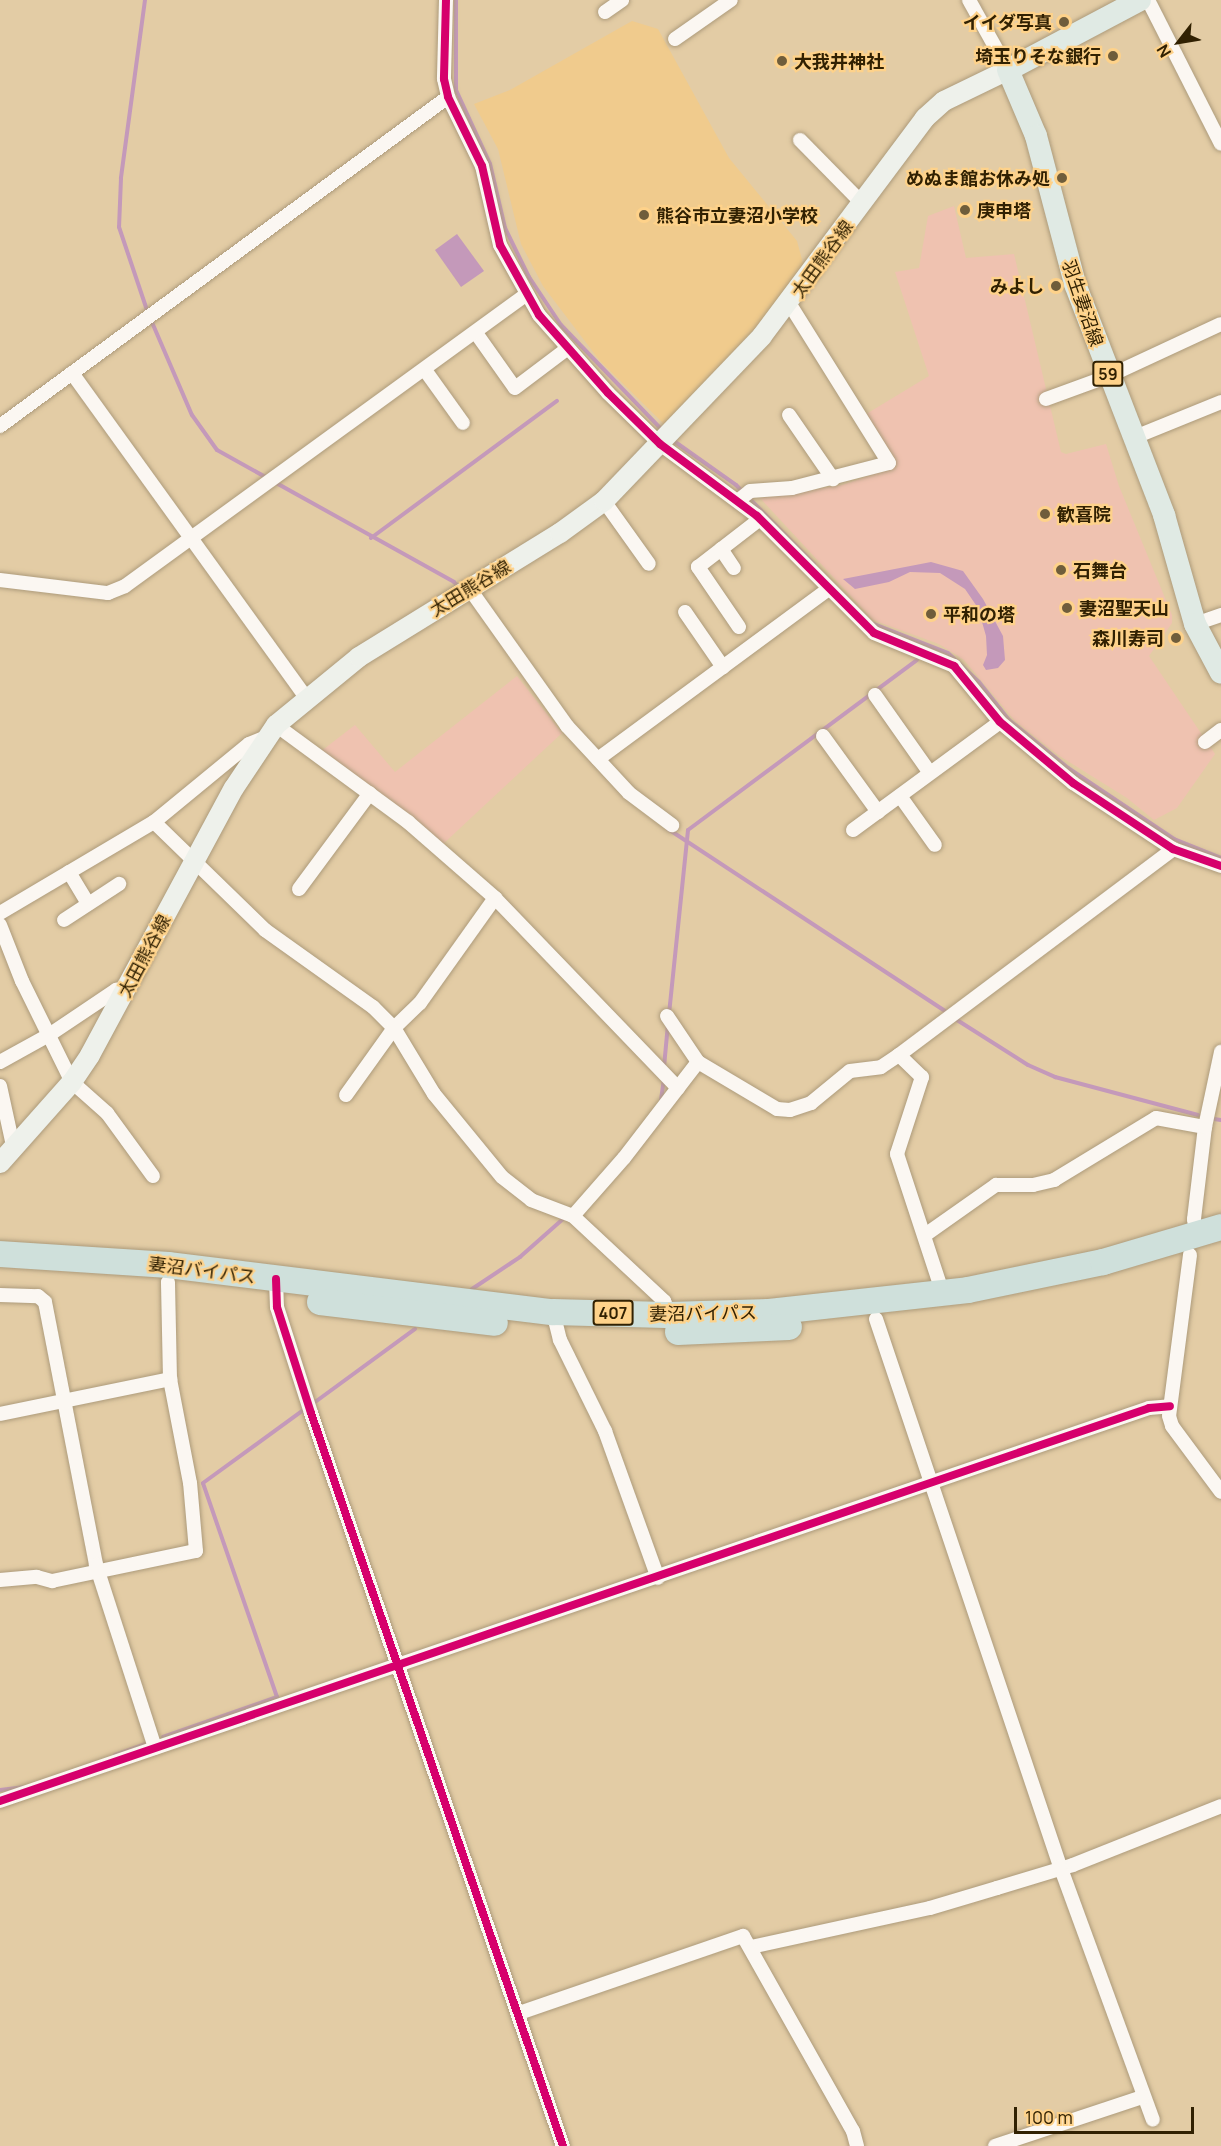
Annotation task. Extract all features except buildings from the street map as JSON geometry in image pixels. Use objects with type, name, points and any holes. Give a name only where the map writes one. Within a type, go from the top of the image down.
[{"type":"highway","name":"妻沼バイパス","points":[[554,1319],[684,1333],[876,1319],[953,1310],[1055,1290],[1193,1245],[1221,1227]]},
{"type":"highway","name":"妻沼バイパス","points":[[0,1254],[87,1257],[276,1288],[440,1319],[554,1319],[769,1312],[943,1294],[1193,1245],[1221,1245]]},
{"type":"highway","name":"妻沼バイパス","points":[[0,1270],[276,1288]]},
{"type":"main road","points":[[1008,70],[1140,0]]},
{"type":"main road","name":"太田熊谷線","points":[[7,1156],[72,1082],[127,988],[193,862],[273,730],[306,698],[359,657],[560,533],[604,501],[676,427],[789,303],[862,203],[935,109],[1008,70]]},
{"type":"main road","name":"羽生妻沼線","points":[[1008,70],[1036,136],[1070,268],[1109,376],[1164,515],[1195,624],[1221,673]]},
{"type":"street","points":[[446,0],[444,79],[448,97],[482,166],[500,245],[526,295],[568,348],[660,444],[744,496],[760,519],[827,590],[874,633],[954,666],[1000,722],[1073,783],[1173,849],[1221,866]]},
{"type":"street","points":[[605,12],[622,0]]},
{"type":"street","points":[[675,39],[731,0]]},
{"type":"street","points":[[969,0],[1008,70]]},
{"type":"street","points":[[1148,0],[1221,144]]},
{"type":"street","points":[[0,426],[448,97]]},
{"type":"street","points":[[800,140],[862,203]]},
{"type":"street","points":[[0,580],[108,592],[125,586],[526,295]]},
{"type":"street","points":[[744,496],[832,479],[889,463],[789,303]]},
{"type":"street","points":[[1046,399],[1109,376],[1221,324]]},
{"type":"street","points":[[476,333],[515,388],[568,348]]},
{"type":"street","points":[[425,370],[463,423]]},
{"type":"street","points":[[72,373],[306,698]]},
{"type":"street","points":[[1135,437],[1221,402]]},
{"type":"street","points":[[789,415],[832,479]]},
{"type":"street","points":[[604,501],[649,564]]},
{"type":"street","points":[[739,627],[698,567],[760,519]]},
{"type":"street","points":[[721,549],[734,568]]},
{"type":"street","points":[[469,588],[546,698],[598,759],[629,793],[672,825]]},
{"type":"street","points":[[598,759],[827,590]]},
{"type":"street","points":[[685,612],[723,667]]},
{"type":"street","points":[[1195,624],[1221,615]]},
{"type":"street","points":[[875,695],[930,773]]},
{"type":"street","points":[[853,830],[1000,722]]},
{"type":"street","points":[[0,913],[154,822],[249,744],[273,730],[370,793],[408,822],[495,898],[678,1088]]},
{"type":"street","points":[[1205,742],[1221,730]]},
{"type":"street","points":[[824,736],[878,812]]},
{"type":"street","points":[[299,889],[370,793]]},
{"type":"street","points":[[900,796],[935,845]]},
{"type":"street","points":[[154,822],[265,930],[373,1007],[394,1028],[435,1094],[502,1177],[531,1200],[573,1216],[664,1302],[669,1315]]},
{"type":"street","points":[[667,1016],[698,1062],[777,1109],[790,1110],[819,1099],[850,1071],[880,1067],[898,1055],[1173,849]]},
{"type":"street","points":[[69,872],[88,904]]},
{"type":"street","points":[[64,920],[119,884]]},
{"type":"street","points":[[346,1095],[394,1028],[420,1003],[495,898]]},
{"type":"street","points":[[0,925],[72,1082],[107,1113],[153,1176]]},
{"type":"street","points":[[0,1062],[49,1035],[116,990],[127,988]]},
{"type":"street","points":[[1221,1052],[1205,1127],[1193,1245],[1170,1406],[1172,1426],[1221,1492]]},
{"type":"street","points":[[898,1055],[922,1077],[897,1154],[943,1294]]},
{"type":"street","points":[[573,1216],[624,1158],[698,1062]]},
{"type":"street","points":[[0,1086],[7,1156]]},
{"type":"street","points":[[925,1235],[996,1185],[1033,1185],[1054,1180],[1156,1118],[1205,1127]]},
{"type":"street","points":[[0,1580],[38,1577],[52,1581],[196,1551],[190,1483],[170,1379],[168,1282]]},
{"type":"street","points":[[276,1288],[399,1664],[563,2146]]},
{"type":"street","points":[[0,1295],[43,1299],[98,1572],[156,1748]]},
{"type":"street","points":[[554,1319],[604,1431],[658,1578]]},
{"type":"street","points":[[876,1319],[1060,1866],[1142,2097],[1153,2120]]},
{"type":"street","points":[[0,1414],[170,1379]]},
{"type":"street","points":[[0,1801],[658,1578],[1149,1408],[1170,1406]]},
{"type":"street","points":[[751,1947],[930,1908],[1060,1866],[1073,1865],[1221,1806]]},
{"type":"street","points":[[519,2013],[743,1936],[853,2132],[857,2146]]},
{"type":"street","points":[[996,2146],[1142,2097]]},
{"type":"shaded area","name":"熊谷市立妻沼小学校","points":[[632,21],[658,29],[729,158],[797,241],[804,267],[766,316],[665,425],[600,361],[543,286],[521,244],[498,149],[474,104],[510,90]]},
{"type":"shaded area","points":[[954,206],[966,258],[1014,254],[1061,452],[1066,454],[1106,444],[1119,486],[1172,615],[1172,623],[1149,656],[1215,754],[1177,808],[1154,820],[1127,798],[1058,755],[1015,721],[964,660],[939,644],[873,620],[760,498],[842,485],[894,467],[863,416],[929,376],[895,272],[919,268],[928,216]]},
{"type":"shaded area","points":[[457,234],[484,271],[461,287],[435,250]]},
{"type":"shaded area","points":[[931,562],[963,571],[983,599],[1003,636],[1005,660],[998,668],[986,670],[983,665],[987,655],[986,636],[978,608],[965,589],[940,573],[910,572],[889,582],[855,589],[843,579]]},
{"type":"shaded area","points":[[517,676],[562,733],[442,845],[320,752],[355,725],[395,772]]},
{"type":"waterway","points":[[145,0],[121,178],[119,227],[148,313]]},
{"type":"waterway","points":[[456,0],[456,90],[490,164],[505,228],[529,277],[561,325],[663,431]]},
{"type":"waterway","points":[[151,320],[192,415],[217,450],[454,582],[460,589]]},
{"type":"waterway","points":[[371,538],[557,401]]},
{"type":"waterway","points":[[671,439],[736,485],[814,564]]},
{"type":"waterway","points":[[874,624],[948,653],[979,682],[1009,720],[1068,768],[1174,839],[1221,858]]},
{"type":"waterway","points":[[669,1014],[688,830],[917,660]]},
{"type":"waterway","points":[[668,829],[945,1011]]},
{"type":"waterway","points":[[957,1020],[1028,1065],[1055,1077],[1198,1115]]},
{"type":"waterway","points":[[664,1067],[668,1024]]},
{"type":"waterway","points":[[661,1100],[664,1078]]},
{"type":"waterway","points":[[1214,1119],[1221,1120]]},
{"type":"waterway","points":[[472,1289],[520,1257],[563,1219]]},
{"type":"waterway","points":[[311,1405],[415,1329]]},
{"type":"waterway","points":[[163,1737],[277,1697],[203,1483],[305,1409]]},
{"type":"waterway","points":[[115,1755],[148,1743]]},
{"type":"waterway","points":[[0,1790],[23,1787]]},
{"type":"cycle path","points":[[446,0],[444,79],[448,97],[482,166],[500,245],[539,315],[608,393],[660,444],[757,516],[874,633],[954,666],[1000,722],[1073,783],[1173,849],[1221,866]]},
{"type":"cycle path","points":[[276,1279],[277,1307],[311,1413],[563,2146]]},
{"type":"cycle path","points":[[0,1801],[1149,1408],[1170,1406]]},
{"type":"place","name":"イイダ写真","points":[[1064,22]]},
{"type":"place","name":"埼玉りそな銀行","points":[[1113,56]]},
{"type":"place","name":"大我井神社","points":[[782,61]]},
{"type":"place","name":"めぬま館お休み処","points":[[1062,178]]},
{"type":"place","name":"庚申塔","points":[[965,210]]},
{"type":"place","name":"熊谷市立妻沼小学校","points":[[644,215]]},
{"type":"place","name":"みよし","points":[[1056,286]]},
{"type":"place","name":"歓喜院","points":[[1045,514]]},
{"type":"place","name":"石舞台","points":[[1061,570]]},
{"type":"place","name":"妻沼聖天山","points":[[1067,608]]},
{"type":"place","name":"平和の塔","points":[[931,614]]},
{"type":"place","name":"森川寿司","points":[[1176,638]]}]
